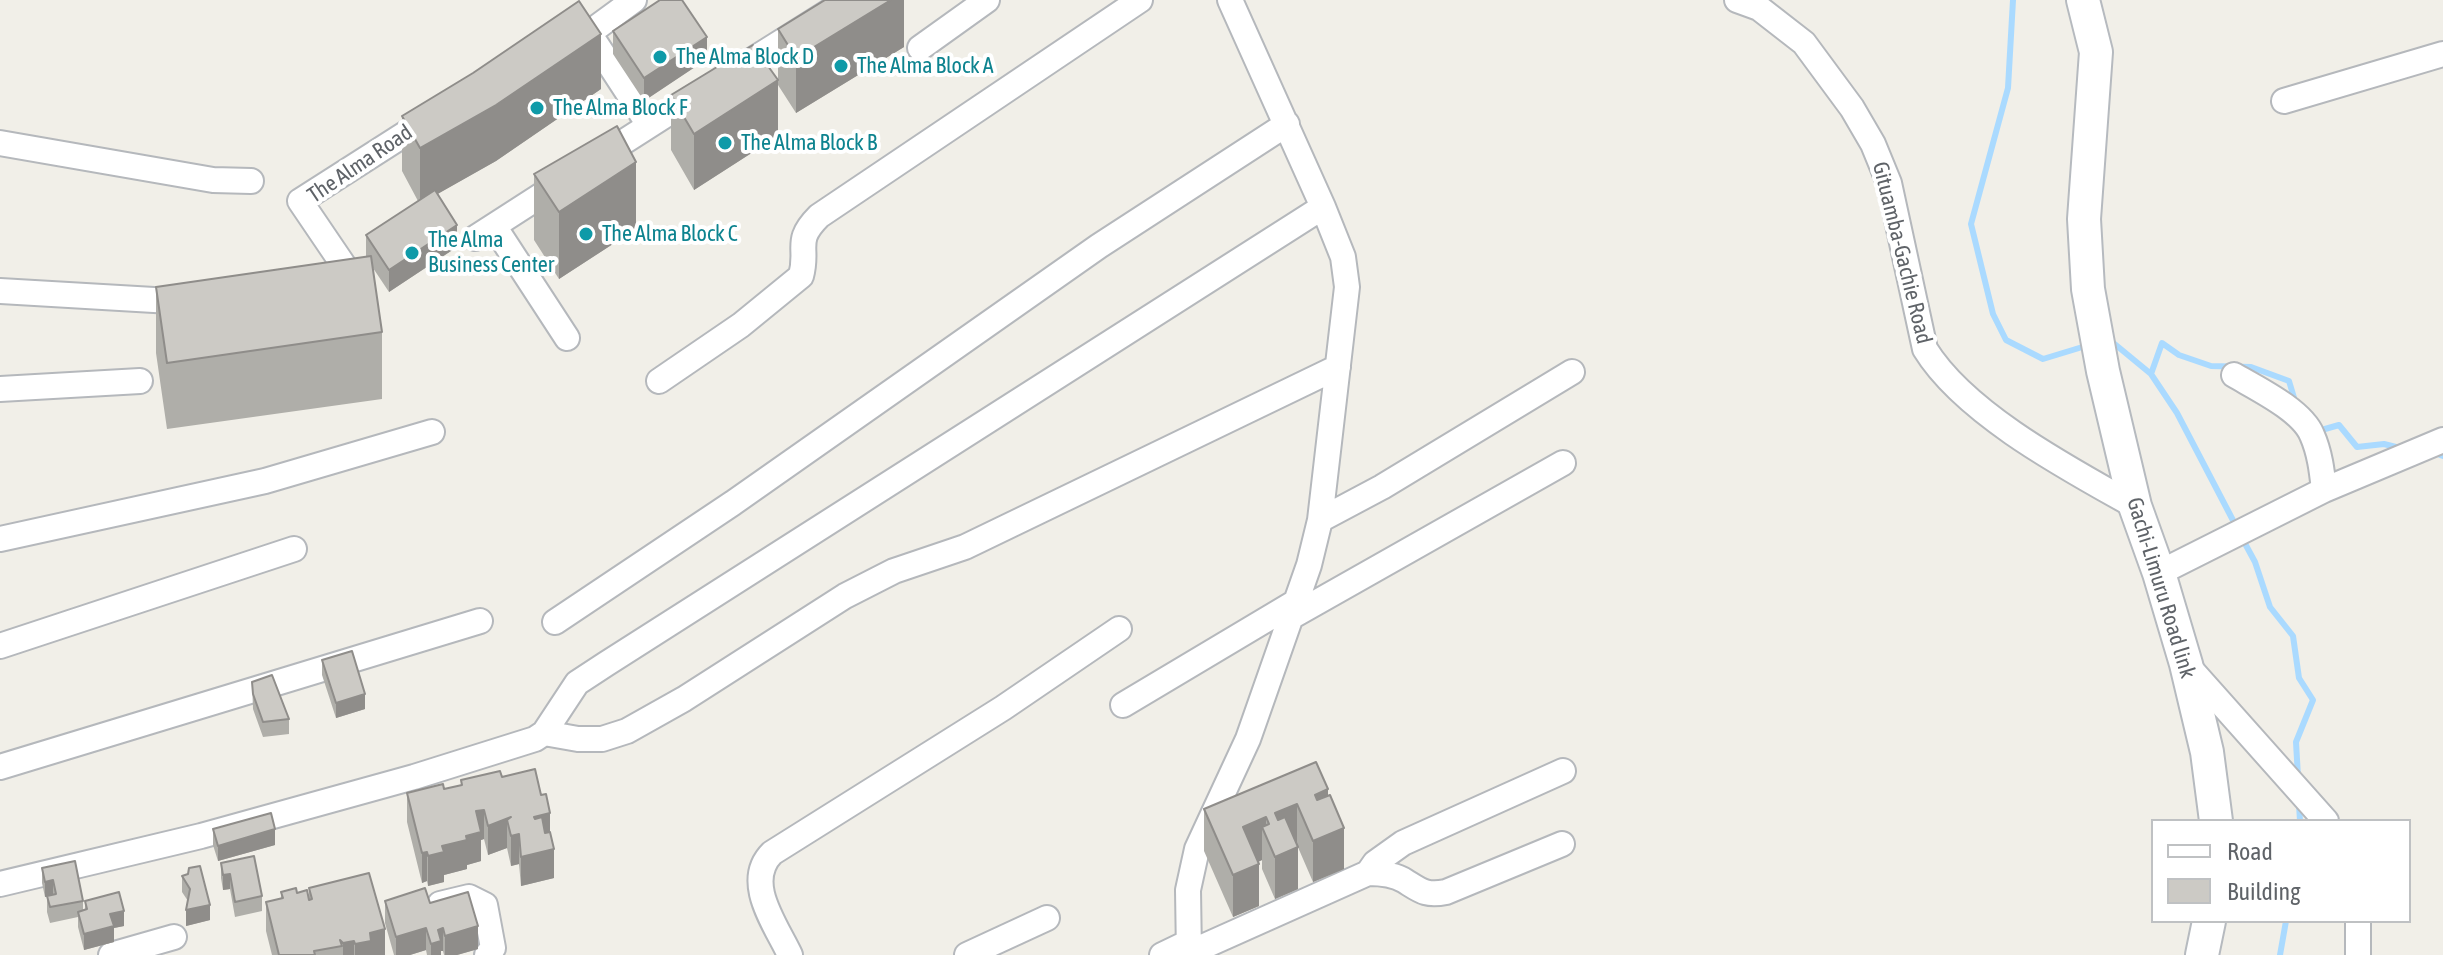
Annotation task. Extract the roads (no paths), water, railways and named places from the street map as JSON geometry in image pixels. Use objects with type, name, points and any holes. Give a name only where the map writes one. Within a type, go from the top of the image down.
[{"type":"main road","name":"Gachi-Limuru Road link","points":[[2083,0],[2096,52],[2084,219],[2088,289],[2097,342],[2135,506],[2186,664],[2207,752],[2216,819]]},
{"type":"main road","points":[[2202,955],[2209,923]]},
{"type":"street","points":[[551,41],[589,33],[634,0]]},
{"type":"street","points":[[567,338],[485,232],[848,0]]},
{"type":"street","points":[[920,48],[987,0]]},
{"type":"street","points":[[659,381],[741,325],[801,276],[804,266],[802,238],[819,216],[1140,0]]},
{"type":"street","points":[[1189,950],[1188,890],[1197,849],[1248,739],[1309,565],[1320,520],[1347,287],[1343,257],[1323,207],[1230,0]]},
{"type":"street","name":"Gituamba-Gachie Road","points":[[1737,0],[1759,8],[1804,43],[1852,108],[1873,144],[1889,183],[1925,349],[1938,369],[1957,390],[2000,422],[2069,469],[2135,506]]},
{"type":"street","points":[[589,33],[649,125]]},
{"type":"street","points":[[2284,101],[2443,54]]},
{"type":"street","name":"The Alma Road","points":[[352,310],[369,303],[300,201],[445,108]]},
{"type":"street","points":[[555,622],[733,503],[1099,246],[1287,124]]},
{"type":"street","points":[[0,143],[213,180],[251,181]]},
{"type":"street","points":[[0,884],[201,836],[517,747],[544,733],[562,702],[587,676],[1323,207]]},
{"type":"street","points":[[0,291],[213,303]]},
{"type":"street","points":[[544,733],[578,739],[602,739],[627,731],[684,699],[845,596],[894,571],[965,547],[1338,367]]},
{"type":"street","points":[[1320,520],[1382,487],[1572,372]]},
{"type":"street","points":[[2234,375],[2285,406],[2311,431],[2321,462],[2324,490]]},
{"type":"street","points":[[0,389],[140,381]]},
{"type":"street","points":[[0,539],[265,481],[432,432]]},
{"type":"street","points":[[2159,573],[2324,490],[2443,440]]},
{"type":"street","points":[[1123,705],[1563,463]]},
{"type":"street","points":[[0,646],[294,549]]},
{"type":"street","points":[[0,767],[480,621]]},
{"type":"street","points":[[790,955],[759,884],[763,862],[772,853],[1003,708],[1119,629]]},
{"type":"street","points":[[2186,664],[2324,819]]},
{"type":"street","points":[[1368,873],[1375,863],[1403,843],[1563,771]]},
{"type":"street","points":[[1162,955],[1189,950],[1368,873],[1384,873],[1404,879],[1418,892],[1431,895],[1446,892],[1562,844]]},
{"type":"street","points":[[430,907],[469,897],[485,905],[493,948],[487,955]]},
{"type":"street","points":[[967,955],[1047,918]]},
{"type":"street","points":[[2358,923],[2358,955]]},
{"type":"street","points":[[111,955],[174,937]]},
{"type":"waterway","points":[[2013,0],[2008,88],[1971,224],[1993,314],[2006,340],[2043,359],[2089,345]]},
{"type":"waterway","points":[[2111,341],[2151,374],[2162,343],[2179,355],[2211,366],[2251,367],[2289,381],[2295,401]]},
{"type":"waterway","points":[[2151,374],[2177,413],[2237,528]]},
{"type":"waterway","points":[[2316,429],[2339,425],[2357,447],[2384,444],[2400,448]]},
{"type":"waterway","points":[[2242,538],[2255,562],[2270,607],[2293,636],[2299,678],[2313,700],[2296,742],[2298,777]]},
{"type":"waterway","points":[[2299,804],[2300,819]]},
{"type":"waterway","points":[[2280,955],[2286,923]]},
{"type":"place","name":"The Alma Block D","points":[[660,57]]},
{"type":"place","name":"The Alma Block A","points":[[841,66]]},
{"type":"place","name":"The Alma Block F","points":[[537,108]]},
{"type":"place","name":"The Alma Block B","points":[[725,143]]},
{"type":"place","name":"The Alma Block C","points":[[586,234]]},
{"type":"place","name":"The Alma Business Center","points":[[412,253]]}]
